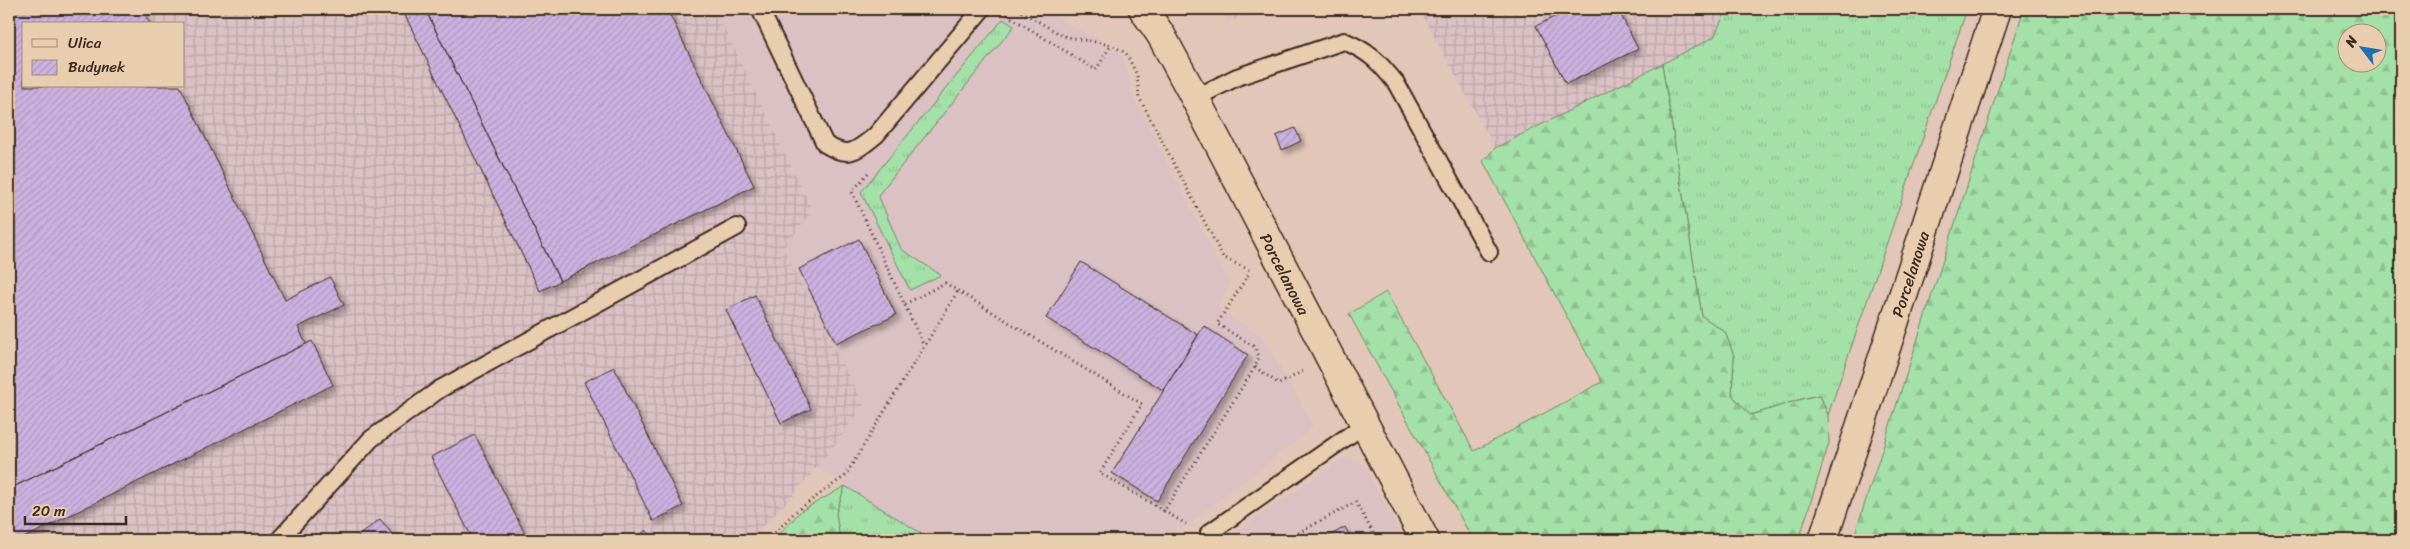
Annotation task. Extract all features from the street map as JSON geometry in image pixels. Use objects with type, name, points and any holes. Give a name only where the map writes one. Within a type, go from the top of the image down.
[{"type":"street","name":"Porcelanowa","points":[[1143,9],[1161,34],[1425,540]]},
{"type":"street","name":"Porcelanowa","points":[[1823,540],[1997,9]]},
{"type":"lane","points":[[760,9],[825,144],[838,152],[848,153],[858,149],[876,135],[982,9]]},
{"type":"lane","points":[[1194,98],[1237,78],[1344,41],[1363,49],[1376,58],[1396,83],[1489,252]]},
{"type":"lane","points":[[279,540],[371,439],[440,389],[737,226]]},
{"type":"lane","points":[[1208,533],[1364,425]]},
{"type":"path","points":[[1016,9],[1063,36],[1111,44],[1126,53],[1137,75],[1139,97],[1223,257],[1256,274]]},
{"type":"path","points":[[1013,18],[1096,70],[1111,44]]},
{"type":"path","points":[[871,170],[852,192],[924,346]]},
{"type":"path","points":[[1164,511],[1255,367],[1259,357],[1255,347],[1217,324],[1250,271]]},
{"type":"path","points":[[905,304],[945,283],[1142,404],[1100,473],[1184,524],[1189,525]]},
{"type":"path","points":[[768,540],[794,513],[845,476],[958,291]]},
{"type":"path","points":[[1255,367],[1279,384],[1304,370]]},
{"type":"path","points":[[1285,540],[1356,502],[1376,540]]},
{"type":"shaded area","points":[[9,9],[715,9],[813,211],[783,248],[864,405],[793,496],[749,540],[9,540]]},
{"type":"shaded area","points":[[715,9],[1041,9],[1122,53],[1134,98],[1230,284],[1216,308],[1262,336],[1313,425],[1309,431],[1184,527],[1175,527],[1182,540],[932,540],[816,467],[864,405],[783,248],[813,211]]},
{"type":"shaded area","points":[[1221,9],[1268,9],[1228,22]]},
{"type":"shaded area","points":[[1419,9],[1727,9],[1714,37],[1495,148]]},
{"type":"shaded area","points":[[1352,458],[1364,465],[1404,540],[1224,540],[1341,459]]},
{"type":"green space","points":[[1727,9],[1967,9],[1828,415],[1820,395],[1750,415],[1732,395],[1734,356],[1725,332],[1702,316],[1662,64],[1714,37]]},
{"type":"green space","points":[[2024,9],[2401,9],[2401,540],[1853,540]]},
{"type":"green space","points":[[1003,19],[1014,26],[878,195],[901,249],[941,275],[910,290],[861,192]]},
{"type":"green space","points":[[1662,64],[1702,316],[1725,332],[1734,356],[1732,395],[1750,415],[1820,395],[1828,415],[1829,443],[1799,540],[1473,540],[1349,314],[1386,292],[1474,451],[1602,382],[1483,161],[1495,148]]},
{"type":"green space","points":[[845,486],[932,540],[840,540],[836,513]]},
{"type":"green space","points":[[845,486],[836,513],[840,540],[773,540],[801,511]]},
{"type":"building","points":[[9,9],[142,9],[149,22],[22,22],[22,88],[181,88],[285,300],[330,277],[344,305],[298,327],[306,344],[9,489]]},
{"type":"building","points":[[402,9],[425,9],[560,281],[540,291]]},
{"type":"building","points":[[425,9],[667,9],[754,186],[560,281]]},
{"type":"building","points":[[1570,9],[1618,9],[1638,49],[1566,84],[1536,26]]},
{"type":"building","points":[[1295,128],[1301,141],[1282,150],[1276,136]]},
{"type":"building","points":[[859,239],[896,315],[836,343],[799,269]]},
{"type":"building","points":[[1081,262],[1198,335],[1163,390],[1046,318]]},
{"type":"building","points":[[755,295],[811,409],[781,423],[726,310]]},
{"type":"building","points":[[1204,326],[1248,355],[1157,501],[1112,473]]},
{"type":"building","points":[[312,341],[333,385],[20,540],[9,540],[9,489]]},
{"type":"building","points":[[614,367],[683,506],[653,521],[584,382]]},
{"type":"building","points":[[475,435],[527,538],[524,540],[473,540],[431,457]]},
{"type":"building","points":[[380,519],[397,540],[353,540]]},
{"type":"building","points":[[1345,527],[1352,540],[1321,540],[1324,539]]},
{"type":"building","points":[[646,530],[655,540],[634,540]]}]
